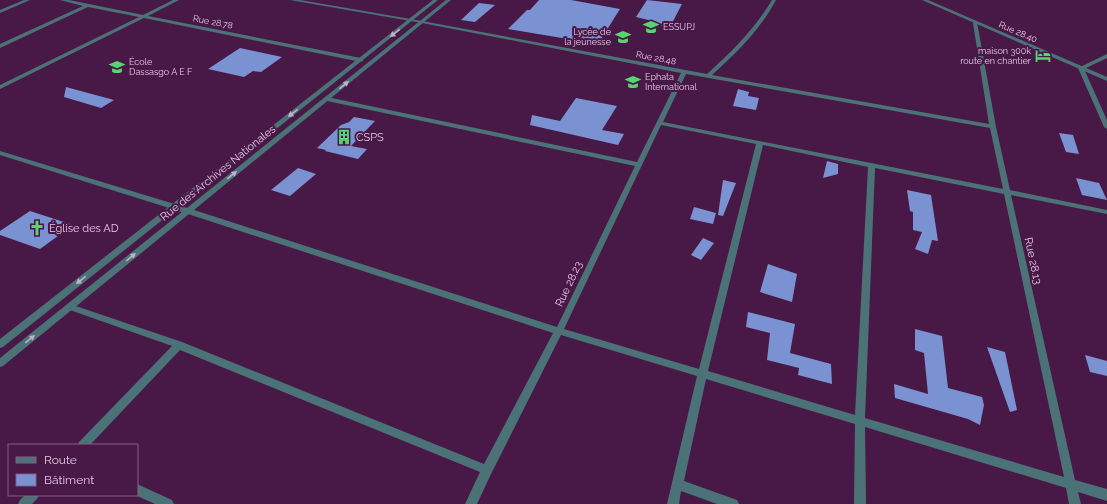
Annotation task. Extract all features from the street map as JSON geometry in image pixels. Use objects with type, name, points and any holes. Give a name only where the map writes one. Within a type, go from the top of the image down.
[{"type":"street","points":[[0,12],[28,0]]},
{"type":"street","name":"Rue 28.78","points":[[62,0],[361,60]]},
{"type":"street","points":[[0,87],[176,0]]},
{"type":"street","name":"Rue 28.48","points":[[292,0],[411,20],[684,72],[993,127]]},
{"type":"street","name":"Rue des Archives Nationales","points":[[0,344],[436,0]]},
{"type":"street","name":"Rue des Archives Nationales","points":[[0,363],[449,0]]},
{"type":"street","points":[[708,76],[759,26],[774,0]]},
{"type":"street","name":"Rue 28.40","points":[[924,0],[1107,79]]},
{"type":"street","points":[[0,46],[88,5]]},
{"type":"street","name":"Rue 28.13","points":[[975,23],[993,127],[1075,504]]},
{"type":"street","points":[[1107,56],[1082,68],[1107,127]]},
{"type":"street","name":"Rue 28.23","points":[[471,504],[559,331],[638,164],[660,123],[684,72]]},
{"type":"street","points":[[327,99],[638,164]]},
{"type":"street","points":[[660,123],[1107,212]]},
{"type":"street","points":[[673,504],[702,375],[760,143]]},
{"type":"street","points":[[0,154],[188,211],[559,331],[1107,495]]},
{"type":"street","points":[[860,504],[860,422],[872,165]]},
{"type":"street","points":[[70,307],[179,346],[487,470]]},
{"type":"street","points":[[84,444],[179,346]]},
{"type":"street","points":[[677,484],[733,504]]},
{"type":"street","points":[[138,490],[168,504]]},
{"type":"street","points":[[24,504],[32,496]]},
{"type":"building","points":[[539,0],[571,0],[620,9],[598,44],[508,29]]},
{"type":"building","points":[[647,0],[682,4],[668,31],[657,22],[636,17]]},
{"type":"building","points":[[479,3],[495,5],[475,22],[461,20]]},
{"type":"building","points":[[240,48],[282,57],[261,72],[253,71],[244,77],[208,69]]},
{"type":"building","points":[[66,87],[114,100],[101,108],[64,97]]},
{"type":"building","points":[[738,89],[749,92],[748,96],[759,98],[756,110],[733,106]]},
{"type":"building","points":[[576,98],[617,106],[602,130],[624,134],[618,145],[530,125],[532,115],[560,121]]},
{"type":"building","name":"CSPS","points":[[354,117],[375,121],[351,146],[367,149],[358,159],[317,148],[341,125],[349,122]]},
{"type":"building","points":[[1059,133],[1073,135],[1079,154],[1066,152]]},
{"type":"building","points":[[827,161],[838,164],[838,174],[823,178]]},
{"type":"building","points":[[298,168],[316,174],[290,196],[271,190]]},
{"type":"building","points":[[1076,178],[1099,183],[1107,200],[1082,195]]},
{"type":"building","points":[[723,180],[736,183],[723,216],[718,215]]},
{"type":"building","points":[[907,190],[931,195],[938,241],[932,240],[928,254],[915,249],[922,232],[913,230],[913,212],[910,211]]},
{"type":"building","points":[[694,207],[716,213],[713,224],[690,219]]},
{"type":"building","name":"Église des AD","points":[[30,211],[73,225],[40,249],[0,235],[0,231]]},
{"type":"building","points":[[703,238],[714,243],[701,260],[691,255]]},
{"type":"building","points":[[768,264],[797,274],[792,302],[760,292]]},
{"type":"building","points":[[748,312],[795,324],[790,353],[831,364],[832,384],[798,375],[799,368],[767,360],[770,333],[746,327]]},
{"type":"building","points":[[915,329],[942,336],[948,388],[982,397],[984,405],[980,425],[968,419],[895,398],[894,384],[928,394],[924,353],[915,350]]},
{"type":"building","points":[[987,347],[1005,352],[1017,410],[1010,412]]},
{"type":"building","points":[[1085,355],[1107,361],[1107,376],[1090,372]]},
{"type":"place","name":"ESSUPJ","points":[[651,27]]},
{"type":"place","name":"Lycée de la jeunesse","points":[[623,37]]},
{"type":"place","name":"maison 300k route en chantier","points":[[1043,56]]},
{"type":"place","name":"École Dassasgo A E F","points":[[117,67]]},
{"type":"place","name":"Ephata International","points":[[633,82]]},
{"type":"place","name":"CSPS","points":[[344,137]]},
{"type":"place","name":"Église des AD","points":[[37,228]]}]
